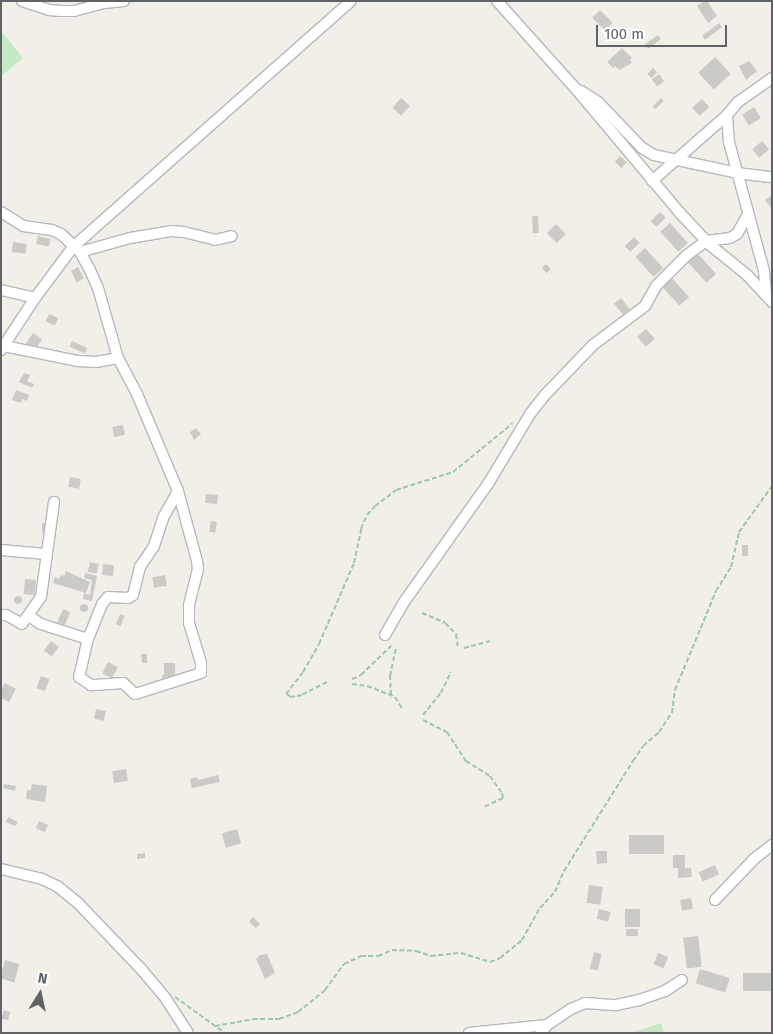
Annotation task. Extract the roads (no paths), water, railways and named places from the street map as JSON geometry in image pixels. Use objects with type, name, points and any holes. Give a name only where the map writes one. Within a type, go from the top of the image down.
[{"type":"street","points":[[22,1],[50,10],[61,11],[74,11],[104,3],[124,1]]},
{"type":"street","points":[[118,358],[96,362],[78,361],[2,348],[35,298],[76,250],[341,5],[351,1]]},
{"type":"street","points":[[496,1],[576,89],[652,181],[706,241],[736,265],[769,299]]},
{"type":"street","points":[[652,181],[675,159],[727,116],[738,102],[772,78]]},
{"type":"street","points":[[576,89],[598,102],[641,147],[654,155],[737,173],[772,177]]},
{"type":"street","points":[[727,116],[729,142],[764,271],[769,299]]},
{"type":"street","points":[[1,212],[23,226],[52,230],[61,234],[76,250],[98,288],[118,358],[137,394],[178,492],[197,561],[198,569],[189,605],[189,623],[201,663],[201,673],[135,694],[122,683],[90,686],[79,677],[88,639],[104,600],[108,597],[128,598],[132,595],[140,567],[154,546],[163,518],[178,492]]},
{"type":"street","points":[[385,635],[404,602],[488,484],[530,414],[545,395],[593,345],[645,306],[666,274],[706,241],[730,238],[737,234],[748,214]]},
{"type":"street","points":[[76,250],[172,231],[215,240],[232,236]]},
{"type":"street","points":[[1,290],[35,298]]},
{"type":"street","points":[[1,615],[6,615],[20,625],[29,616],[41,597],[54,502]]},
{"type":"street","points":[[1,550],[46,554]]},
{"type":"street","points":[[29,616],[41,624],[88,639]]},
{"type":"street","points":[[714,900],[760,854],[772,846]]},
{"type":"street","points":[[1,869],[42,879],[57,886],[109,934],[165,998],[188,1033]]},
{"type":"street","points":[[470,1033],[544,1029],[571,1009],[585,1003],[616,1005],[631,1002],[665,991],[682,980]]}]
